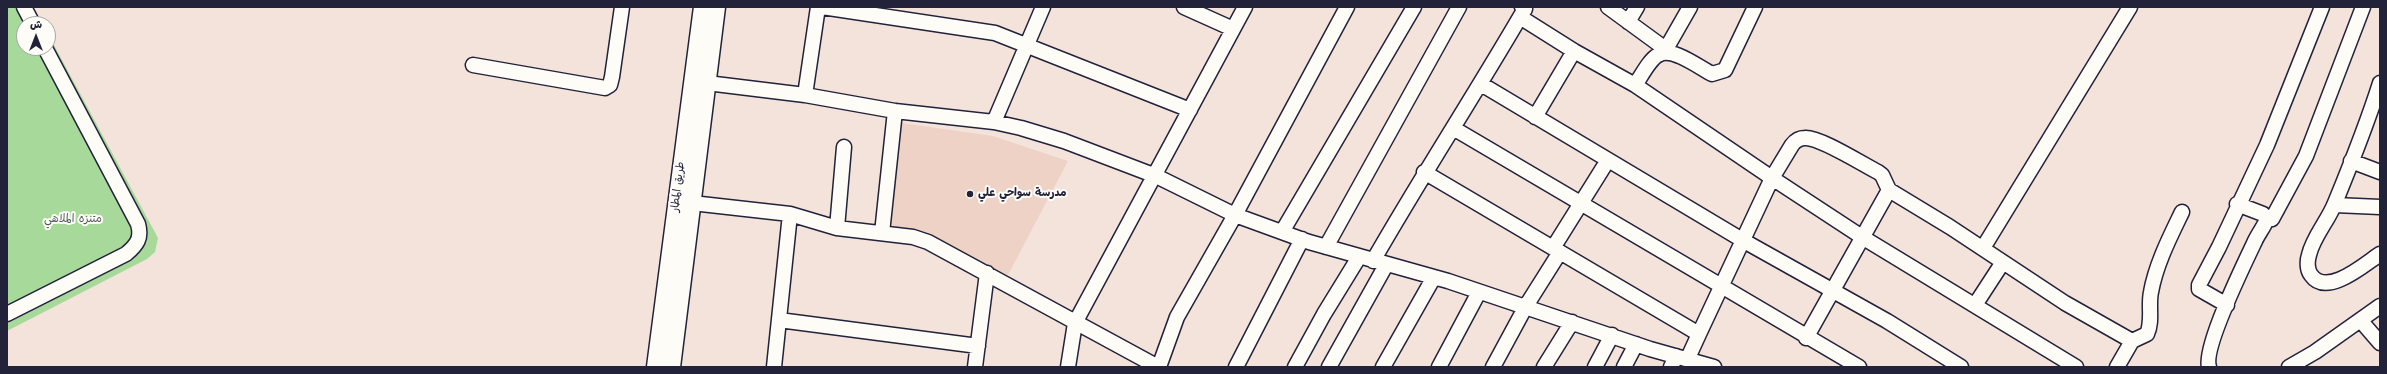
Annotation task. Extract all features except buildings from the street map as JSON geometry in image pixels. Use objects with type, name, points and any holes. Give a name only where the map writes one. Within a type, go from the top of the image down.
[{"type":"main road","name":"طريق المطار","points":[[670,367],[692,203],[700,82],[703,7]]},
{"type":"main road","name":"طريق المطار","points":[[656,367],[700,82],[716,7]]},
{"type":"street","points":[[24,7],[29,16]]},
{"type":"street","points":[[472,65],[605,88],[610,85],[612,78],[622,7]]},
{"type":"street","points":[[805,95],[818,7]]},
{"type":"street","points":[[822,7],[965,27],[995,33],[1027,44],[1190,110]]},
{"type":"street","points":[[994,122],[1043,7]]},
{"type":"street","points":[[1184,7],[1233,29]]},
{"type":"street","points":[[1068,367],[1075,323],[1156,176],[1244,7]]},
{"type":"street","points":[[692,203],[790,214],[837,228],[913,237],[928,242],[987,273],[1075,323],[1159,367],[1177,317],[1235,215],[1347,7]]},
{"type":"street","points":[[1282,232],[1414,7]]},
{"type":"street","points":[[1326,246],[1459,7]]},
{"type":"street","points":[[1608,7],[1669,51],[1712,74],[1720,73],[1725,70],[1755,7]]},
{"type":"street","points":[[1628,22],[1637,7]]},
{"type":"street","points":[[1636,85],[1656,56],[1669,51],[1690,7]]},
{"type":"street","points":[[1983,248],[2130,7]]},
{"type":"street","points":[[2227,305],[2199,289],[2199,285],[2219,247],[2267,144],[2322,7]]},
{"type":"street","points":[[2272,219],[2306,156],[2363,7]]},
{"type":"street","points":[[1329,367],[1424,172],[1481,84],[1523,10],[1574,51],[1636,85],[1772,178],[1862,237],[2076,367]]},
{"type":"street","points":[[1535,117],[1574,51]]},
{"type":"street","points":[[7,314],[126,254],[136,244],[140,232],[138,224],[49,56]]},
{"type":"street","points":[[700,82],[805,95],[895,112],[994,122],[1064,141],[1156,176],[1235,215],[1302,239],[1379,263],[1434,277],[1526,306],[1612,335],[1678,360],[1714,367]]},
{"type":"street","points":[[2380,83],[2375,116],[2351,161],[2335,205],[2309,254],[2309,272],[2313,278],[2329,282],[2337,280],[2351,275],[2380,254]]},
{"type":"street","points":[[1481,84],[1744,241],[1832,292],[1899,328],[1962,367]]},
{"type":"street","points":[[882,233],[895,112]]},
{"type":"street","points":[[1453,128],[1721,288],[1859,367]]},
{"type":"street","points":[[1678,360],[1699,334],[1744,241],[1772,178],[1792,145],[1796,141],[1806,137],[1819,141],[1878,172],[1882,175],[1889,190],[1983,248],[2065,303],[2132,341]]},
{"type":"street","points":[[837,228],[844,148]]},
{"type":"street","points":[[1493,367],[1581,204],[1608,160]]},
{"type":"street","points":[[2351,161],[2380,172]]},
{"type":"street","points":[[1424,172],[1699,334]]},
{"type":"street","points":[[1806,338],[1889,190]]},
{"type":"street","points":[[2209,367],[2208,361],[2211,346],[2227,305],[2247,258],[2267,219],[2263,214],[2238,204]]},
{"type":"street","points":[[2335,205],[2380,207]]},
{"type":"street","points":[[2117,367],[2132,341],[2147,334],[2151,326],[2149,302],[2152,285],[2167,244],[2182,212]]},
{"type":"street","points":[[774,367],[790,214]]},
{"type":"street","points":[[1236,367],[1302,239]]},
{"type":"street","points":[[1295,367],[1324,314],[1359,257]]},
{"type":"street","points":[[1975,305],[2003,262]]},
{"type":"street","points":[[975,367],[987,273]]},
{"type":"street","points":[[1383,367],[1434,277]]},
{"type":"street","points":[[1439,367],[1480,292]]},
{"type":"street","points":[[2289,367],[2361,321],[2380,306]]},
{"type":"street","points":[[779,320],[978,346]]},
{"type":"street","points":[[2361,321],[2380,343]]},
{"type":"street","points":[[1544,367],[1572,322]]},
{"type":"street","points":[[1595,367],[1612,335]]},
{"type":"street","points":[[1624,367],[1636,344]]},
{"type":"shaded area","name":"مدرسة سواحي علي","points":[[901,123],[993,136],[1068,161],[1008,275],[937,241],[885,227]]},
{"type":"green space","name":"متنزه الملاهي","points":[[7,7],[33,7],[38,16],[16,16],[16,56],[56,56],[56,49],[158,238],[155,252],[147,259],[7,331]]},
{"type":"place","name":"مدرسة سواحي علي","points":[[970,194]]}]
